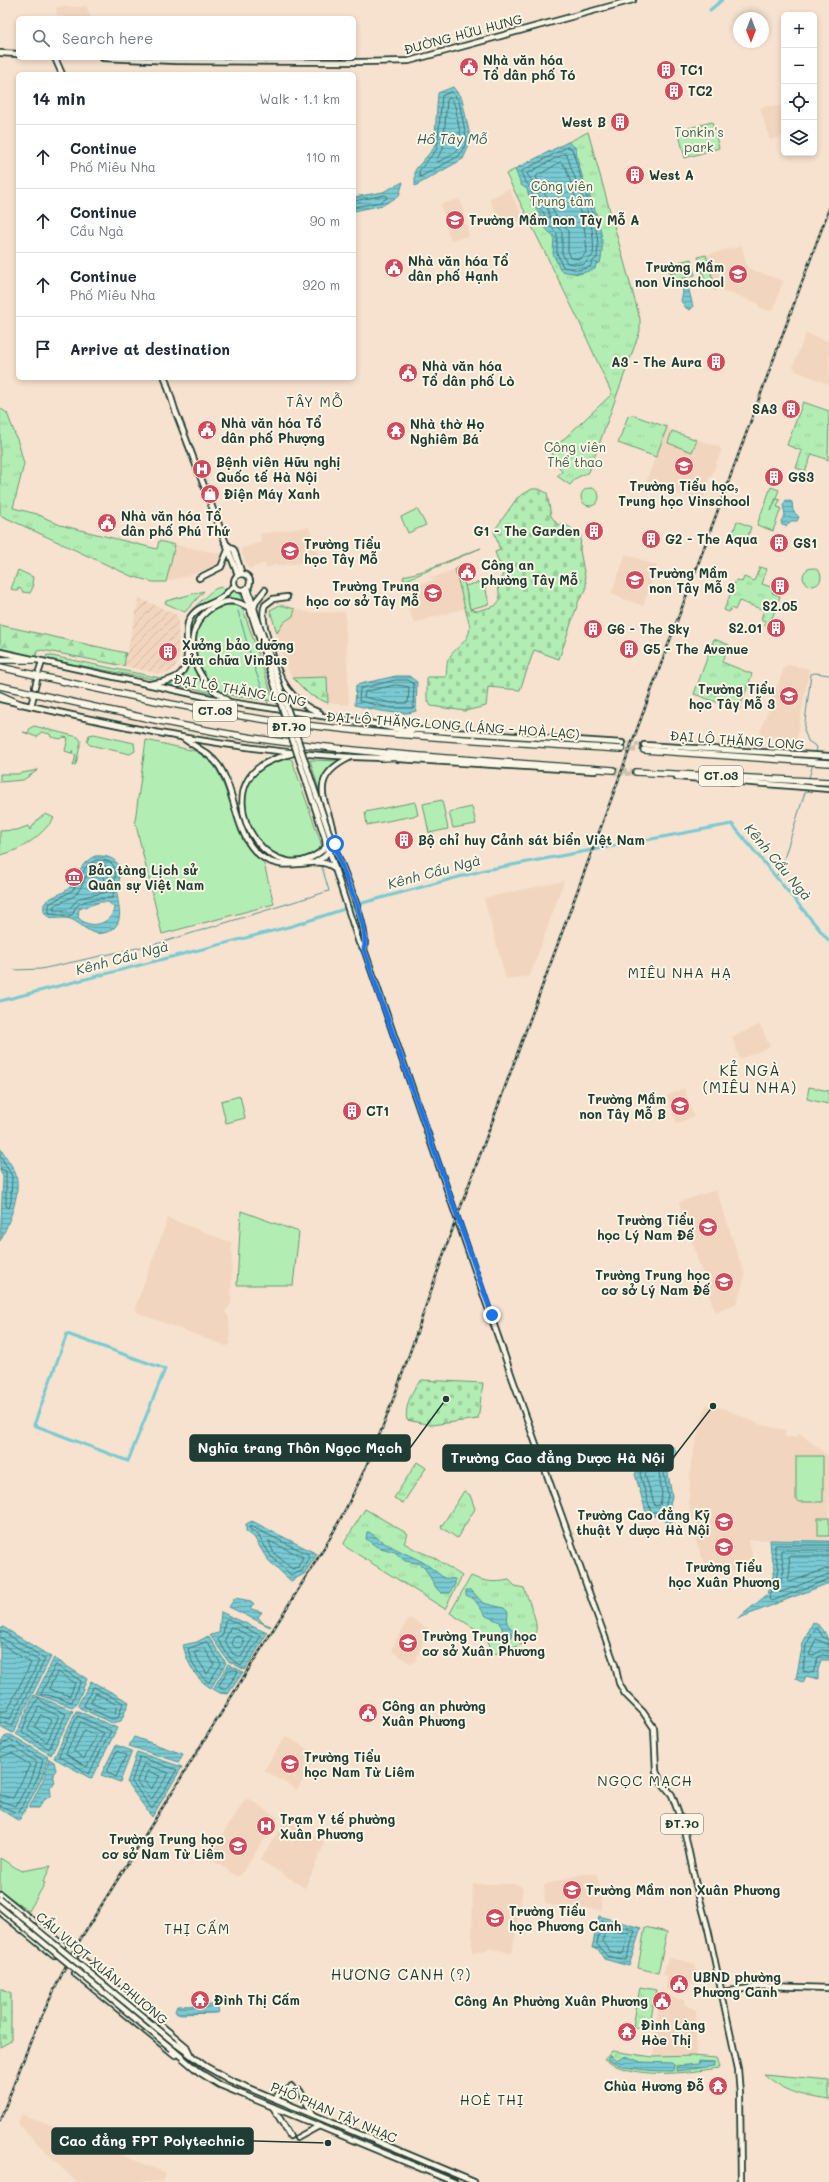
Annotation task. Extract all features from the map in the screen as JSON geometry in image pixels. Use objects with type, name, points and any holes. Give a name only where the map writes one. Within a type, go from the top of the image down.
[{"type":"highway","points":[[0,660],[34,660]]},
{"type":"highway","name":"ĐẠI LỘ THĂNG LONG (LÁNG - HOÀ LẠC)","points":[[0,667],[180,705],[254,718],[341,729],[432,736],[622,746]]},
{"type":"highway","name":"CT.03","points":[[0,686],[178,725],[253,738],[339,749],[613,772]]},
{"type":"highway","points":[[0,695],[20,704]]},
{"type":"highway","points":[[378,724],[432,736]]},
{"type":"highway","name":"CT.03","points":[[644,748],[829,763]]},
{"type":"highway","points":[[380,758],[432,756]]},
{"type":"highway","name":"CT.03","points":[[636,773],[805,781],[814,784],[829,782]]},
{"type":"main road","name":"ĐƯỜNG HỮU HƯNG","points":[[152,60],[409,61],[633,0]]},
{"type":"main road","points":[[0,53],[16,54]]},
{"type":"main road","points":[[56,60],[61,72]]},
{"type":"main road","points":[[167,380],[175,410],[225,543],[240,574]]},
{"type":"main road","points":[[225,543],[234,550],[240,574]]},
{"type":"main road","points":[[199,578],[221,567],[228,550]]},
{"type":"main road","points":[[235,586],[234,581],[240,574]]},
{"type":"main road","points":[[235,586],[246,589],[250,580],[246,575],[240,574]]},
{"type":"main road","points":[[146,684],[166,682],[181,674],[188,660],[187,630],[192,616],[200,608],[223,597],[235,586]]},
{"type":"main road","name":"ĐT.70","points":[[246,589],[330,843],[350,890],[363,926],[367,941],[364,949]]},
{"type":"main road","points":[[229,702],[206,683],[200,673],[194,651],[193,632],[201,616],[220,604],[232,600],[252,608],[265,590]]},
{"type":"main road","points":[[287,597],[279,597],[270,601],[265,605],[262,613],[264,625],[282,679],[300,703],[312,710],[329,716]]},
{"type":"main road","name":"ĐẠI LỘ THĂNG LONG","points":[[0,652],[229,702],[427,731],[622,746]]},
{"type":"main road","points":[[39,671],[42,662]]},
{"type":"main road","points":[[35,687],[37,679]]},
{"type":"main road","points":[[31,706],[34,694]]},
{"type":"main road","points":[[0,699],[181,737],[242,748],[352,757],[613,772]]},
{"type":"main road","points":[[181,737],[203,751],[218,766],[247,838],[256,852],[279,864],[294,865],[326,862],[333,867]]},
{"type":"main road","name":"ĐẠI LỘ THĂNG LONG","points":[[644,748],[829,756]]},
{"type":"main road","points":[[295,752],[264,763],[245,785],[242,806],[252,836],[257,844],[271,856],[280,860],[301,860],[310,858],[330,843]]},
{"type":"main road","points":[[314,863],[324,857],[334,836],[323,801],[322,786],[332,768],[352,757]]},
{"type":"main road","points":[[636,773],[799,785],[814,784],[829,789]]},
{"type":"main road","name":"ĐT.70","points":[[330,843],[333,867],[342,894],[359,943],[364,949],[513,1380],[615,1665],[620,1683],[625,1694],[643,1712],[654,1728],[656,1771],[660,1780],[672,1795],[684,1829],[722,1992],[738,2069],[740,2094],[741,2182]]},
{"type":"main road","points":[[0,1894],[64,1944],[54,1956],[0,1912]]},
{"type":"main road","name":"CẦU VƯỢT XUÂN PHƯƠNG","points":[[0,1899],[190,2054]]},
{"type":"main road","name":"CẦU VƯỢT XUÂN PHƯƠNG","points":[[0,1907],[186,2059]]},
{"type":"main road","points":[[81,1958],[188,2048],[190,2054]]},
{"type":"main road","points":[[74,1973],[164,2047],[180,2058],[186,2059]]},
{"type":"main road","points":[[722,1992],[765,1986],[829,1988]]},
{"type":"main road","name":"PHỐ PHAN TÂY NHẠC","points":[[190,2054],[219,2074],[474,2182]]},
{"type":"main road","name":"PHỐ PHAN TÂY NHẠC","points":[[186,2059],[199,2072],[214,2082],[454,2182]]},
{"type":"main road","points":[[274,2098],[292,2087]]},
{"type":"main road","points":[[300,2092],[313,2114]]},
{"type":"main road","points":[[291,2105],[291,2114]]},
{"type":"main road","points":[[273,2107],[290,2136]]},
{"type":"main road","points":[[298,2117],[299,2109]]},
{"type":"main road","points":[[297,2138],[319,2126]]},
{"type":"shaded area","points":[[86,5],[90,16],[57,15],[56,7],[80,7]]},
{"type":"shaded area","points":[[767,106],[781,106],[781,137],[770,140],[760,108]]},
{"type":"shaded area","points":[[509,189],[524,220],[503,226],[489,199]]},
{"type":"shaded area","name":"Trường Mầm non Tây Mỗ A","points":[[460,199],[469,236],[450,240],[441,204]]},
{"type":"shaded area","name":"Trường Mầm non Vinschool","points":[[742,246],[747,268],[783,281],[774,308],[770,311],[759,307],[758,303],[717,288],[716,290],[706,255]]},
{"type":"shaded area","points":[[806,333],[829,342],[829,384],[796,371],[793,366]]},
{"type":"shaded area","name":"Trường Tiểu học, Trung học Vinschool","points":[[667,427],[672,431],[720,447],[721,451],[712,475],[709,477],[703,502],[646,482]]},
{"type":"shaded area","name":"Trường Tiểu học Tây Mỗ","points":[[309,527],[320,560],[278,566],[275,565],[266,568],[265,563],[249,569],[240,549],[261,542],[260,534]]},
{"type":"shaded area","points":[[175,545],[222,554],[218,563],[213,567],[184,577],[166,581]]},
{"type":"shaded area","name":"Trường Mầm non Tây Mỗ 3","points":[[626,554],[657,566],[643,606],[611,594]]},
{"type":"shaded area","name":"Trường Trung học cơ sở Tây Mỗ","points":[[455,569],[465,608],[414,623],[404,597],[406,589],[433,580],[435,577]]},
{"type":"shaded area","points":[[139,598],[177,615],[179,659],[173,670],[167,673],[161,674],[124,666]]},
{"type":"shaded area","points":[[280,605],[312,613],[345,612],[349,705],[325,703],[302,689],[292,677],[286,665],[270,610]]},
{"type":"shaded area","name":"Trường Tiểu học Tây Mỗ 3","points":[[788,665],[809,669],[797,739],[763,737],[760,732],[784,668]]},
{"type":"shaded area","points":[[564,881],[530,976],[506,979],[484,898]]},
{"type":"shaded area","points":[[760,1025],[770,1047],[740,1059],[732,1037]]},
{"type":"shaded area","name":"Trường Mầm non Tây Mỗ B","points":[[684,1088],[694,1116],[677,1124],[667,1096]]},
{"type":"shaded area","points":[[716,1190],[745,1276],[736,1304],[715,1312],[679,1202]]},
{"type":"shaded area","points":[[168,1218],[232,1243],[231,1303],[225,1313],[229,1316],[230,1344],[226,1346],[138,1313],[135,1308]]},
{"type":"shaded area","points":[[706,1405],[725,1409],[761,1425],[785,1430],[785,1437],[796,1437],[799,1433],[829,1456],[829,1539],[748,1540],[755,1563],[736,1571],[731,1571],[729,1567],[718,1571],[711,1567],[706,1569],[694,1536],[704,1532],[691,1517],[689,1501],[691,1461]]},
{"type":"shaded area","name":"Trường Trung học cơ sở Xuân Phương","points":[[409,1618],[429,1629],[430,1632],[426,1639],[424,1639],[415,1662],[410,1663],[393,1652],[392,1647]]},
{"type":"shaded area","name":"Trường Tiểu học Nam Từ Liêm","points":[[285,1737],[288,1737],[314,1753],[316,1758],[297,1790],[264,1770]]},
{"type":"shaded area","name":"Trường Trung học cơ sở Nam Từ Liêm","points":[[249,1799],[277,1817],[277,1820],[241,1875],[237,1876],[212,1860],[210,1853],[245,1800]]},
{"type":"shaded area","points":[[289,1820],[323,1841],[324,1845],[305,1888],[260,1860],[284,1822]]},
{"type":"shaded area","name":"Trường Mầm non Xuân Phương","points":[[582,1874],[596,1874],[602,1894],[602,1910],[549,1905],[545,1902],[544,1885]]},
{"type":"shaded area","name":"Trường Tiểu học Phương Canh","points":[[473,1884],[517,1884],[523,1888],[512,1953],[489,1948],[488,1950],[472,1952]]},
{"type":"shaded area","points":[[668,1957],[695,1964],[697,1972],[694,1983],[691,1982],[686,1993],[666,1990],[668,1976],[663,1975]]},
{"type":"shaded area","points":[[669,1995],[676,1999],[684,1999],[684,2004],[696,2010],[696,2056],[653,2057],[658,2008],[669,2008]]},
{"type":"shaded area","points":[[24,2115],[166,2173],[163,2182],[76,2182],[18,2124],[20,2116]]},
{"type":"green space","name":"Tonkin's park","points":[[712,122],[719,148],[685,158],[678,131]]},
{"type":"green space","name":"Công viên Trung tâm","points":[[588,132],[640,319],[640,331],[589,472],[576,478],[570,485],[557,476],[562,472],[551,451],[612,394],[579,321],[506,174]]},
{"type":"green space","points":[[706,255],[716,290],[706,283],[698,257]]},
{"type":"green space","points":[[691,259],[693,266],[669,272],[667,265]]},
{"type":"green space","points":[[693,268],[695,275],[672,281],[670,274]]},
{"type":"green space","points":[[803,402],[829,411],[828,460],[812,454],[805,471],[796,468],[802,451],[787,445]]},
{"type":"green space","points":[[0,408],[7,413],[19,445],[24,464],[13,508],[37,514],[60,525],[157,549],[159,541],[175,545],[166,582],[153,582],[131,576],[0,515]]},
{"type":"green space","points":[[632,415],[667,427],[656,457],[618,443],[628,416]]},
{"type":"green space","points":[[672,431],[697,440],[692,452],[668,443]]},
{"type":"green space","points":[[771,487],[779,490],[771,511],[776,499],[780,500],[777,507],[781,508],[773,531],[757,525]]},
{"type":"green space","points":[[590,488],[596,491],[599,497],[596,503],[590,506],[584,503],[581,497],[584,491]]},
{"type":"green space","points":[[532,489],[539,489],[547,493],[551,516],[558,525],[563,523],[581,535],[580,550],[586,590],[579,600],[559,659],[534,650],[520,690],[488,687],[486,706],[465,711],[431,706],[427,699],[427,677],[446,677],[448,660],[465,641],[470,627],[455,569],[461,567],[470,609],[477,611],[495,606],[500,600],[498,585],[503,574],[495,552],[500,550],[494,531],[517,498]]},
{"type":"green space","points":[[417,509],[426,525],[408,533],[401,517]]},
{"type":"green space","points":[[737,521],[751,527],[746,542],[736,538],[733,533]]},
{"type":"green space","points":[[481,548],[406,580],[403,579],[404,576],[423,571]]},
{"type":"green space","points":[[760,567],[767,569],[762,584],[774,588],[772,593],[780,596],[769,627],[764,625],[765,621],[761,619],[764,610],[739,601],[735,610],[731,608],[729,612],[724,610],[736,580],[742,582],[744,577],[754,581]]},
{"type":"green space","points":[[812,568],[818,571],[821,577],[818,583],[812,586],[806,583],[803,577],[806,571]]},
{"type":"green space","points":[[18,570],[33,577],[32,584],[34,585],[30,593],[23,592],[18,588],[18,591],[11,589]]},
{"type":"green space","points":[[484,581],[489,604],[470,609],[465,586]]},
{"type":"green space","points":[[222,587],[225,590],[221,595],[194,610],[186,622],[186,662],[183,667],[185,622],[194,607],[211,592]]},
{"type":"green space","points":[[233,589],[240,593],[242,601],[235,599],[225,600],[206,609],[194,624],[191,633],[190,643],[193,663],[199,676],[215,694],[193,688],[169,685],[168,684],[179,679],[186,671],[189,663],[189,634],[195,615],[204,608],[219,602]]},
{"type":"green space","points":[[204,591],[185,612],[165,603],[166,601]]},
{"type":"green space","points":[[226,605],[239,606],[244,612],[274,701],[237,697],[223,693],[210,684],[204,676],[197,655],[195,644],[196,633],[199,624],[206,614]]},
{"type":"green space","points":[[280,605],[295,609],[293,616],[284,622],[277,633],[270,610]]},
{"type":"green space","points":[[0,625],[126,653],[124,666],[42,650],[37,651],[36,657],[0,648]]},
{"type":"green space","points":[[714,639],[729,645],[722,662],[752,674],[739,710],[694,694]]},
{"type":"green space","points":[[47,655],[160,678],[171,677],[179,673],[182,668],[178,675],[163,681],[45,659]]},
{"type":"green space","points":[[327,677],[328,703],[310,695],[293,678]]},
{"type":"green space","points":[[34,726],[78,737],[81,741],[76,764],[73,766],[76,755],[72,754],[73,750],[71,753],[65,751],[68,738],[63,737],[61,739],[51,737],[50,734],[41,732],[37,737],[23,732],[28,733],[30,728]]},
{"type":"green space","points":[[94,734],[134,743],[135,751],[130,754],[90,745],[87,742],[89,735]]},
{"type":"green space","points":[[146,740],[195,751],[203,755],[213,764],[220,776],[243,836],[252,852],[263,860],[274,904],[162,934],[135,821]]},
{"type":"green space","points":[[288,758],[292,760],[322,846],[312,855],[298,859],[282,858],[270,852],[263,845],[251,827],[246,805],[248,785],[253,776],[265,767]]},
{"type":"green space","points":[[310,760],[339,761],[327,774],[319,790]]},
{"type":"green space","points":[[38,770],[23,780],[0,782],[0,774],[17,774]]},
{"type":"green space","points":[[442,800],[448,829],[429,833],[423,804]]},
{"type":"green space","points":[[415,802],[418,815],[367,825],[365,812]]},
{"type":"green space","points":[[472,807],[476,824],[453,828],[449,812]]},
{"type":"green space","points":[[46,814],[54,818],[43,831],[24,846],[0,855],[0,831],[17,830],[28,826],[30,830],[38,819]]},
{"type":"green space","points":[[809,1087],[829,1091],[828,1104],[807,1099]]},
{"type":"green space","points":[[240,1096],[245,1118],[226,1123],[221,1101]]},
{"type":"green space","points":[[241,1211],[299,1232],[293,1285],[237,1285]]},
{"type":"green space","points":[[422,1380],[483,1383],[478,1419],[431,1425],[407,1420],[406,1415],[410,1398],[418,1383]]},
{"type":"green space","points":[[796,1456],[823,1456],[823,1502],[799,1502],[796,1500]]},
{"type":"green space","points":[[417,1462],[426,1468],[403,1503],[394,1498]]},
{"type":"green space","points":[[464,1491],[470,1495],[475,1509],[457,1538],[441,1527]]},
{"type":"green space","points":[[365,1509],[408,1534],[404,1543],[433,1557],[462,1576],[445,1609],[346,1547],[344,1543]]},
{"type":"green space","points":[[818,1518],[829,1518],[829,1536],[818,1536]]},
{"type":"green space","points":[[471,1576],[481,1580],[490,1581],[509,1580],[515,1586],[524,1588],[536,1626],[535,1633],[531,1639],[511,1649],[494,1654],[485,1635],[450,1613]]},
{"type":"green space","points":[[0,1858],[21,1871],[51,1866],[43,1882],[45,1883],[29,1911],[0,1890]]},
{"type":"green space","points":[[645,1927],[667,1932],[658,1973],[638,1968]]},
{"type":"green space","points":[[640,1987],[656,1990],[649,2029],[633,2027]]},
{"type":"green space","points":[[0,1988],[11,1993],[11,2041],[0,2047]]},
{"type":"green space","points":[[612,2051],[653,2057],[694,2056],[716,2058],[719,2068],[690,2072],[645,2073],[617,2066],[604,2060]]},
{"type":"green space","points":[[764,2074],[829,2080],[829,2100],[794,2092],[780,2085]]},
{"type":"water","name":"Hồ Tây Mỗ","points":[[453,87],[462,99],[471,141],[463,159],[415,186],[415,170],[434,148],[438,93]]},
{"type":"water","points":[[568,142],[576,148],[582,176],[598,219],[601,234],[602,248],[600,263],[596,264],[595,269],[579,274],[561,271],[553,254],[554,236],[543,224],[540,215],[530,199],[527,189],[521,185],[515,169]]},
{"type":"water","points":[[403,182],[399,196],[383,205],[356,211],[356,197],[383,192]]},
{"type":"water","points":[[685,284],[688,286],[693,307],[690,310],[686,308],[681,301],[683,293],[682,286]]},
{"type":"water","points":[[786,500],[792,502],[793,511],[799,517],[797,521],[791,521],[786,526],[782,525],[781,521],[785,515],[783,505]]},
{"type":"water","points":[[396,676],[409,676],[417,682],[416,711],[410,713],[395,713],[355,705],[356,685]]},
{"type":"water","points":[[95,856],[108,857],[116,861],[120,869],[120,877],[117,888],[120,915],[119,920],[113,929],[107,932],[94,933],[74,921],[63,918],[51,918],[44,912],[44,904],[70,887],[82,867],[89,859]],"holes":[[[100,902],[108,902],[114,907],[113,913],[110,918],[100,924],[88,924],[78,917],[79,909]]]},
{"type":"water","points":[[0,1148],[16,1175],[17,1191],[16,1199],[7,1226],[0,1241],[3,1177],[0,1169]]},
{"type":"water","points":[[672,1446],[676,1453],[668,1474],[672,1496],[670,1505],[676,1519],[671,1523],[666,1522],[662,1516],[649,1516],[646,1512],[635,1474],[641,1464],[649,1463],[655,1460],[664,1449]]},
{"type":"water","points":[[252,1521],[317,1554],[304,1574],[291,1581],[267,1559],[254,1537],[246,1531],[246,1524]]},
{"type":"water","points":[[367,1532],[386,1544],[425,1563],[444,1578],[455,1579],[455,1584],[450,1593],[441,1593],[437,1589],[424,1567],[417,1563],[405,1561],[395,1552],[377,1547],[366,1539]]},
{"type":"water","points":[[770,1540],[829,1541],[829,1583],[737,1619],[768,1594],[775,1569]]},
{"type":"water","points":[[466,1590],[471,1590],[483,1603],[504,1608],[508,1612],[507,1624],[513,1630],[512,1637],[505,1638],[500,1622],[486,1616],[474,1599],[466,1595]]},
{"type":"water","points":[[235,1598],[251,1601],[254,1604],[251,1606],[251,1609],[262,1612],[258,1617],[263,1623],[271,1626],[270,1627],[229,1607]]},
{"type":"water","points":[[221,1612],[267,1633],[245,1670],[228,1661],[210,1635],[219,1633]]},
{"type":"water","points":[[813,1622],[825,1633],[829,1649],[829,1660],[821,1660],[818,1670],[818,1679],[806,1676],[803,1683],[796,1679],[803,1643]]},
{"type":"water","points":[[3,1627],[51,1657],[13,1733],[0,1726],[0,1630]]},
{"type":"water","points":[[208,1636],[226,1663],[211,1688],[200,1680],[192,1670],[183,1645],[197,1642]]},
{"type":"water","points":[[54,1658],[87,1679],[77,1703],[72,1707],[36,1694]]},
{"type":"water","points":[[228,1664],[243,1672],[228,1694],[220,1693],[213,1689]]},
{"type":"water","points":[[91,1681],[129,1702],[121,1721],[112,1723],[80,1708],[78,1705]]},
{"type":"water","points":[[34,1695],[73,1711],[51,1755],[16,1734]]},
{"type":"water","points":[[76,1711],[117,1728],[93,1777],[90,1778],[54,1758]]},
{"type":"water","points":[[6,1735],[11,1735],[48,1757],[42,1778],[19,1821],[0,1809],[0,1744]]},
{"type":"water","points":[[134,1737],[183,1754],[179,1762],[129,1746]]},
{"type":"water","points":[[116,1745],[132,1751],[120,1782],[101,1775]]},
{"type":"water","points":[[137,1752],[182,1767],[152,1817],[127,1783]]},
{"type":"water","points":[[49,1759],[54,1762],[56,1770],[53,1774],[55,1783],[50,1787],[51,1795],[42,1802],[39,1808],[29,1808],[44,1778]]},
{"type":"water","points":[[599,1916],[641,1928],[629,1966],[604,1959],[598,1949],[592,1948]]},
{"type":"water","points":[[217,2005],[219,2012],[217,2013],[177,2014],[175,2011],[177,2006]]},
{"type":"water","points":[[610,2055],[616,2061],[626,2056],[641,2062],[672,2063],[674,2065],[673,2071],[647,2070],[622,2066],[607,2060]]},
{"type":"water","points":[[699,2061],[714,2062],[714,2066],[676,2071],[676,2066],[698,2064]]},
{"type":"waterway","points":[[710,10],[722,0]]},
{"type":"waterway","points":[[238,611],[254,667],[268,703]]},
{"type":"waterway","points":[[816,753],[817,747],[808,741],[804,730],[811,674],[815,673],[829,675]]},
{"type":"waterway","points":[[809,778],[813,764]]},
{"type":"waterway","points":[[776,877],[781,868],[806,789]]},
{"type":"waterway","name":"Kênh Cầu Ngà","points":[[0,1001],[292,926],[366,902],[485,870],[732,824],[829,941]]},
{"type":"waterway","points":[[15,970],[41,969],[160,943],[329,891],[322,867]]},
{"type":"waterway","points":[[67,1334],[165,1369],[128,1461],[34,1425],[67,1334]]},
{"type":"tunnel","points":[[622,743],[644,745]]},
{"type":"tunnel","points":[[622,749],[644,750]]},
{"type":"tunnel","points":[[613,770],[636,772]]},
{"type":"tunnel","points":[[613,773],[637,774]]},
{"type":"railway","points":[[0,2120],[35,2030],[73,1951],[324,1548],[345,1511],[363,1474],[409,1356],[450,1236],[829,209]]},
{"type":"place","name":"Nhà văn hóa Tổ dân phố Tó","points":[[469,67]]},
{"type":"place","name":"TC1","points":[[666,70]]},
{"type":"place","name":"TC2","points":[[674,91]]},
{"type":"place","name":"West B","points":[[620,122]]},
{"type":"place","name":"West A","points":[[635,175]]},
{"type":"place","name":"Trường Mầm non Tây Mỗ A","points":[[455,220]]},
{"type":"place","name":"Nhà văn hóa Tổ dân phố Hạnh","points":[[394,268]]},
{"type":"place","name":"Trường Mầm non Vinschool","points":[[738,274]]},
{"type":"place","name":"A3 - The Aura","points":[[716,362]]},
{"type":"place","name":"Nhà văn hóa Tổ dân phố Lò","points":[[408,373]]},
{"type":"place","name":"SA3","points":[[791,409]]},
{"type":"place","name":"Nhà văn hóa Tổ dân phố Phượng","points":[[207,430]]},
{"type":"place","name":"Nhà thờ Họ Nghiêm Bá","points":[[396,431]]},
{"type":"place","name":"Trường Tiểu học, Trung học Vinschool","points":[[684,466]]},
{"type":"place","name":"Bệnh viện Hữu nghị Quốc tế Hà Nội","points":[[202,469]]},
{"type":"place","name":"GS3","points":[[774,477]]},
{"type":"place","name":"Điện Máy Xanh","points":[[210,494]]},
{"type":"place","name":"Nhà văn hóa Tổ dân phố Phú Thứ","points":[[107,523]]},
{"type":"place","name":"G1 - The Garden","points":[[594,531]]},
{"type":"place","name":"G2 - The Aqua","points":[[651,539]]},
{"type":"place","name":"GS1","points":[[779,543]]},
{"type":"place","name":"Trường Tiểu học Tây Mỗ","points":[[290,551]]},
{"type":"place","name":"Công an phường Tây Mỗ","points":[[467,572]]},
{"type":"place","name":"Trường Mầm non Tây Mỗ 3","points":[[635,580]]},
{"type":"place","name":"S2.05","points":[[780,586]]},
{"type":"place","name":"Trường Trung học cơ sở Tây Mỗ","points":[[433,593]]},
{"type":"place","name":"S2.01","points":[[776,628]]},
{"type":"place","name":"G6 - The Sky","points":[[593,629]]},
{"type":"place","name":"G5 - The Avenue","points":[[629,649]]},
{"type":"place","name":"Xưởng bảo dưỡng sửa chữa VinBus","points":[[168,652]]},
{"type":"place","name":"Trường Tiểu học Tây Mỗ 3","points":[[789,696]]},
{"type":"place","name":"Bộ chỉ huy Cảnh sát biển Việt Nam","points":[[404,840]]},
{"type":"place","name":"Bảo tàng Lịch sử Quân sự Việt Nam","points":[[74,877]]},
{"type":"place","name":"Trường Mầm non Tây Mỗ B","points":[[680,1106]]},
{"type":"place","name":"CT1","points":[[352,1111]]},
{"type":"place","name":"Trường Tiểu học Lý Nam Đế","points":[[708,1227]]},
{"type":"place","name":"Trường Trung học cơ sở Lý Nam Đế","points":[[724,1282]]},
{"type":"place","name":"Nghĩa trang Thôn Ngọc Mạch","points":[[446,1399]]},
{"type":"place","name":"Trường Cao đẳng Dược Hà Nội","points":[[713,1406]]},
{"type":"place","name":"Trường Cao đẳng Kỹ thuật Y dược Hà Nội","points":[[724,1522]]},
{"type":"place","name":"Trường Tiểu học Xuân Phương","points":[[724,1547]]},
{"type":"place","name":"Trường Trung học cơ sở Xuân Phương","points":[[408,1643]]},
{"type":"place","name":"Công an phường Xuân Phương","points":[[368,1713]]},
{"type":"place","name":"Trường Tiểu học Nam Từ Liêm","points":[[290,1764]]},
{"type":"place","name":"Trạm Y tế phường Xuân Phương","points":[[266,1826]]},
{"type":"place","name":"Trường Trung học cơ sở Nam Từ Liêm","points":[[238,1846]]},
{"type":"place","name":"Trường Mầm non Xuân Phương","points":[[572,1890]]},
{"type":"place","name":"Trường Tiểu học Phương Canh","points":[[495,1918]]},
{"type":"place","name":"UBND phường Phương Canh","points":[[679,1984]]},
{"type":"place","name":"Đình Thị Cấm","points":[[200,2000]]},
{"type":"place","name":"Công An Phường Xuân Phương","points":[[662,2001]]},
{"type":"place","name":"Đình Làng Hòe Thị","points":[[627,2032]]},
{"type":"place","name":"Chùa Hương Đỗ","points":[[718,2086]]},
{"type":"place","name":"Cao đẳng FPT Polytechnic","points":[[328,2143]]},
{"type":"district","name":"TÂY MỖ","points":[[315,402]]},
{"type":"district","name":"MIÊU NHA HẠ","points":[[680,973]]},
{"type":"district","name":"KẺ NGÀ (MIÊU NHA)","points":[[750,1080]]},
{"type":"district","name":"NGỌC MẠCH","points":[[645,1781]]},
{"type":"district","name":"THỊ CẤM","points":[[197,1929]]},
{"type":"district","name":"HƯƠNG CANH (?)","points":[[401,1975]]},
{"type":"district","name":"HOÈ THỊ","points":[[492,2100]]},
{"type":"route","points":[[335,844],[335,848],[363,926],[367,941],[364,949],[492,1315]]},
{"type":"park label","name":"Công viên Thể thao","points":[[575,454]]}]
